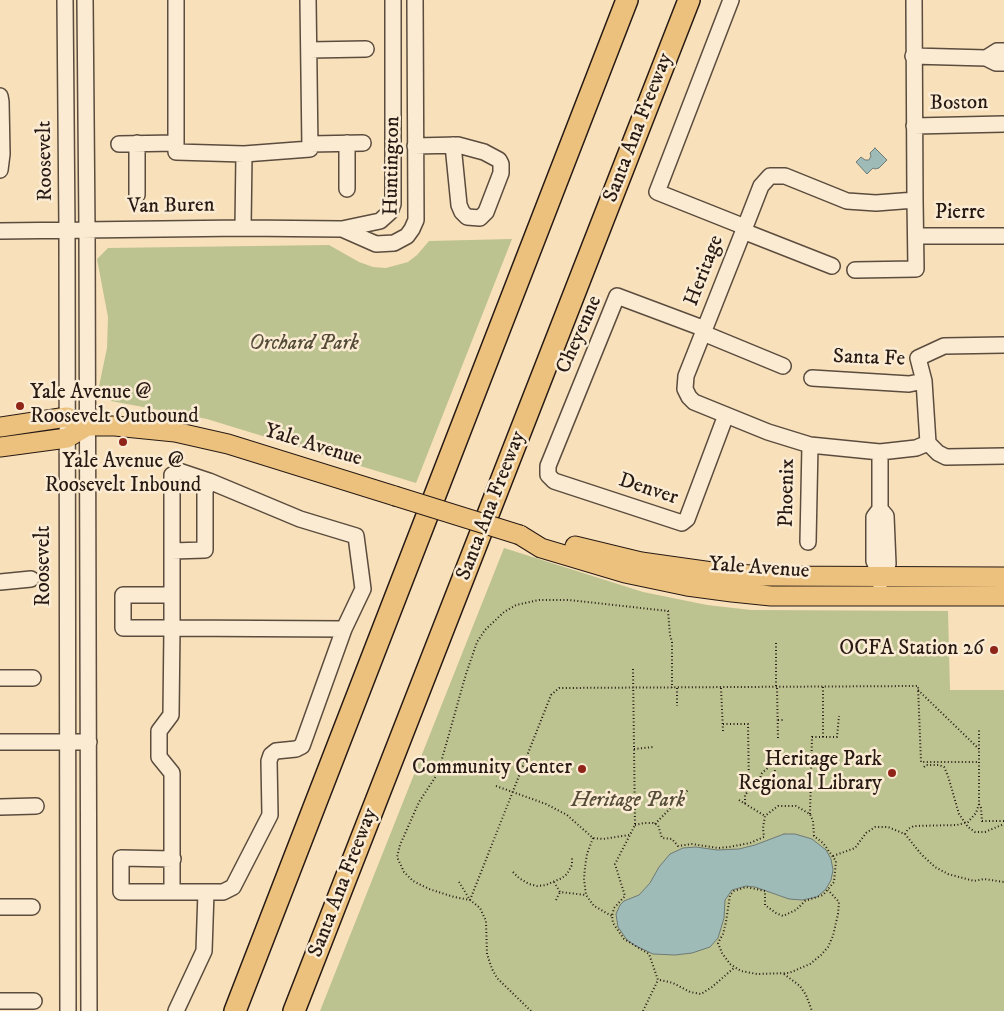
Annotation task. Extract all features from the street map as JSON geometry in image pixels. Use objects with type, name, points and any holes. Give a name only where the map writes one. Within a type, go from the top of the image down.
[{"type":"highway","points":[[235,1011],[626,0]]},
{"type":"highway","name":"Santa Ana Freeway","points":[[294,1011],[689,0]]},
{"type":"main road","name":"Yale Avenue","points":[[67,417],[87,426],[115,426],[203,437],[520,535],[544,538],[641,562],[712,572],[764,576],[1004,576]]},
{"type":"main road","points":[[0,427],[67,417]]},
{"type":"main road","name":"Yale Avenue","points":[[0,447],[66,438],[87,426]]},
{"type":"main road","name":"Yale Avenue","points":[[520,535],[541,548],[625,573],[687,586],[771,596],[1004,596]]},
{"type":"street","name":"Roosevelt","points":[[65,0],[68,1011]]},
{"type":"street","name":"Roosevelt","points":[[85,0],[89,1011]]},
{"type":"street","points":[[176,0],[176,152],[244,154],[310,149],[308,0]]},
{"type":"street","name":"Huntington","points":[[342,229],[380,222],[390,212],[393,204],[393,0]]},
{"type":"street","name":"Huntington","points":[[342,229],[376,244],[394,243],[407,236],[416,220],[415,0]]},
{"type":"street","points":[[731,0],[657,192],[832,266]]},
{"type":"street","points":[[854,270],[916,269],[914,0]]},
{"type":"street","points":[[309,50],[366,49]]},
{"type":"street","points":[[986,58],[997,51],[1004,51]]},
{"type":"street","points":[[913,56],[986,58],[996,63],[1004,63]]},
{"type":"street","points":[[0,96],[2,102],[0,170]]},
{"type":"street","name":"Boston","points":[[914,126],[1004,124]]},
{"type":"street","points":[[137,143],[137,195]]},
{"type":"street","points":[[119,144],[176,143]]},
{"type":"street","points":[[347,143],[348,189]]},
{"type":"street","points":[[310,144],[363,143]]},
{"type":"street","points":[[415,146],[454,146],[484,152],[496,157],[502,164],[501,173],[486,212],[480,218],[467,216],[462,212],[454,146]]},
{"type":"street","points":[[243,228],[244,154]]},
{"type":"street","name":"Heritage","points":[[915,200],[876,203],[847,201],[785,176],[770,176],[762,186],[744,229],[686,376],[685,388],[689,397],[694,402],[768,432],[810,445],[880,452],[916,448],[928,443]]},
{"type":"street","name":"Van Buren","points":[[0,231],[243,228],[342,229]]},
{"type":"street","name":"Pierre","points":[[916,236],[1004,236]]},
{"type":"street","name":"Cheyenne","points":[[548,475],[548,466],[617,296],[704,331]]},
{"type":"street","points":[[704,331],[783,366]]},
{"type":"street","points":[[1004,345],[944,346],[918,358],[924,380],[928,443],[938,453],[946,457],[1004,456]]},
{"type":"street","name":"Santa Fe","points":[[812,378],[909,384],[924,380]]},
{"type":"street","name":"Denver","points":[[548,475],[554,481],[682,524],[687,519],[726,415]]},
{"type":"street","name":"Phoenix","points":[[808,542],[810,445]]},
{"type":"street","points":[[880,452],[880,509],[886,516],[888,564],[880,577],[880,597]]},
{"type":"street","points":[[172,859],[121,858],[121,892],[223,892],[233,887],[270,815],[269,761],[271,755],[276,751],[296,749],[302,746],[344,629],[363,589],[356,536],[300,519],[209,481],[179,471],[172,475],[171,715],[159,731],[159,757],[172,773],[172,859],[172,891]]},
{"type":"street","points":[[172,551],[205,550],[205,491],[209,481]]},
{"type":"street","points":[[0,582],[31,579]]},
{"type":"street","points":[[172,595],[123,595],[123,628],[344,629]]},
{"type":"street","points":[[0,678],[33,678]]},
{"type":"street","points":[[0,742],[89,742]]},
{"type":"street","points":[[0,807],[36,806]]},
{"type":"street","points":[[176,1011],[204,951],[206,892]]},
{"type":"street","points":[[0,907],[32,907]]},
{"type":"street","points":[[0,1001],[34,1001]]},
{"type":"path","points":[[470,900],[429,889],[413,881],[404,872],[397,857],[400,844],[419,802],[440,767],[477,642],[495,619],[516,605],[539,600],[569,600],[668,611],[672,642],[672,688]]},
{"type":"path","points":[[776,643],[778,740]]},
{"type":"path","points":[[633,669],[635,825],[615,864],[625,896],[614,908],[612,916],[618,932],[624,939],[649,954],[658,980],[643,1011]]},
{"type":"path","points":[[470,900],[554,691],[559,688],[918,686],[918,690],[979,749]]},
{"type":"path","points":[[823,687],[823,737]]},
{"type":"path","points":[[677,688],[677,706]]},
{"type":"path","points":[[721,688],[723,730]]},
{"type":"path","points":[[918,690],[921,762],[979,762]]},
{"type":"path","points":[[778,706],[784,705]]},
{"type":"path","points":[[828,890],[839,902],[837,924],[828,947],[810,964],[784,974],[757,974],[741,971],[730,964],[722,953],[718,943],[726,922],[730,895],[734,891],[746,887],[766,891],[765,905],[783,916],[796,910],[805,901],[823,895],[834,882],[836,861],[823,843],[814,836],[813,822],[810,814],[812,737],[837,736],[839,716]]},
{"type":"path","points":[[778,720],[784,720]]},
{"type":"path","points":[[723,724],[748,724],[749,790],[746,795],[745,804]]},
{"type":"path","points":[[905,834],[908,829],[914,826],[957,825],[965,823],[976,813],[979,804],[979,728]]},
{"type":"path","points":[[634,748],[653,748]]},
{"type":"path","points":[[924,767],[926,765],[939,765],[944,767],[959,814],[968,827],[978,832],[985,832],[1004,822]]},
{"type":"path","points":[[770,766],[762,773],[760,778],[767,782],[767,786],[770,787],[780,787],[784,784],[780,778],[772,778]]},
{"type":"path","points":[[440,767],[462,776]]},
{"type":"path","points":[[767,782],[774,775],[774,770]]},
{"type":"path","points":[[496,786],[546,804],[567,815],[593,838],[603,839],[629,835]]},
{"type":"path","points":[[655,824],[688,790]]},
{"type":"path","points":[[739,800],[765,816]]},
{"type":"path","points":[[979,804],[982,821],[1004,822]]},
{"type":"path","points":[[635,825],[648,822],[655,824],[662,833],[662,838],[672,839],[678,846],[692,844],[718,848],[744,845],[764,837],[762,828],[765,816],[778,806],[787,805],[801,808],[810,814]]},
{"type":"path","points":[[833,856],[854,848],[866,833],[875,827],[888,827],[905,834],[928,861],[948,874],[974,881],[984,879],[1004,882]]},
{"type":"path","points":[[593,838],[587,854],[585,867],[586,895],[594,906],[612,916]]},
{"type":"path","points":[[514,872],[519,878],[537,886],[554,882],[567,874],[572,865],[572,858]]},
{"type":"path","points":[[459,882],[470,900],[480,908],[486,921],[487,954],[497,978],[531,1011]]},
{"type":"path","points":[[554,882],[560,892]]},
{"type":"path","points":[[560,892],[586,895]]},
{"type":"path","points":[[556,900],[560,892]]},
{"type":"path","points":[[658,980],[673,983],[690,992],[701,994],[735,967]]},
{"type":"path","points":[[784,974],[800,986],[806,995],[812,1011]]},
{"type":"green space","name":"Orchard Park","points":[[512,239],[416,483],[207,419],[111,401],[98,391],[107,348],[108,317],[97,259],[108,248],[329,245],[359,262],[373,267],[386,268],[408,262],[429,241]]},
{"type":"green space","name":"Heritage Park","points":[[504,548],[643,592],[707,605],[751,610],[948,611],[950,690],[1004,690],[1004,1011],[320,1011]]},
{"type":"water","points":[[875,148],[887,160],[879,168],[873,168],[867,174],[856,162],[861,157],[869,160],[870,153]]},
{"type":"water","points":[[784,834],[795,834],[812,839],[826,850],[831,859],[833,870],[831,880],[826,889],[817,897],[802,900],[789,899],[755,887],[746,886],[732,890],[725,900],[724,918],[718,938],[710,947],[692,953],[675,955],[653,954],[627,940],[618,927],[616,914],[620,905],[624,901],[639,895],[650,883],[659,867],[670,854],[683,848],[696,847],[717,850],[739,849]]},
{"type":"place","name":"Yale Avenue @ Roosevelt Outbound","points":[[20,406]]},
{"type":"place","name":"Yale Avenue @ Roosevelt Inbound","points":[[123,442]]},
{"type":"place","name":"OCFA Station 26","points":[[994,650]]},
{"type":"place","name":"Community Center","points":[[582,769]]},
{"type":"place","name":"Heritage Park Regional Library","points":[[892,773]]}]
